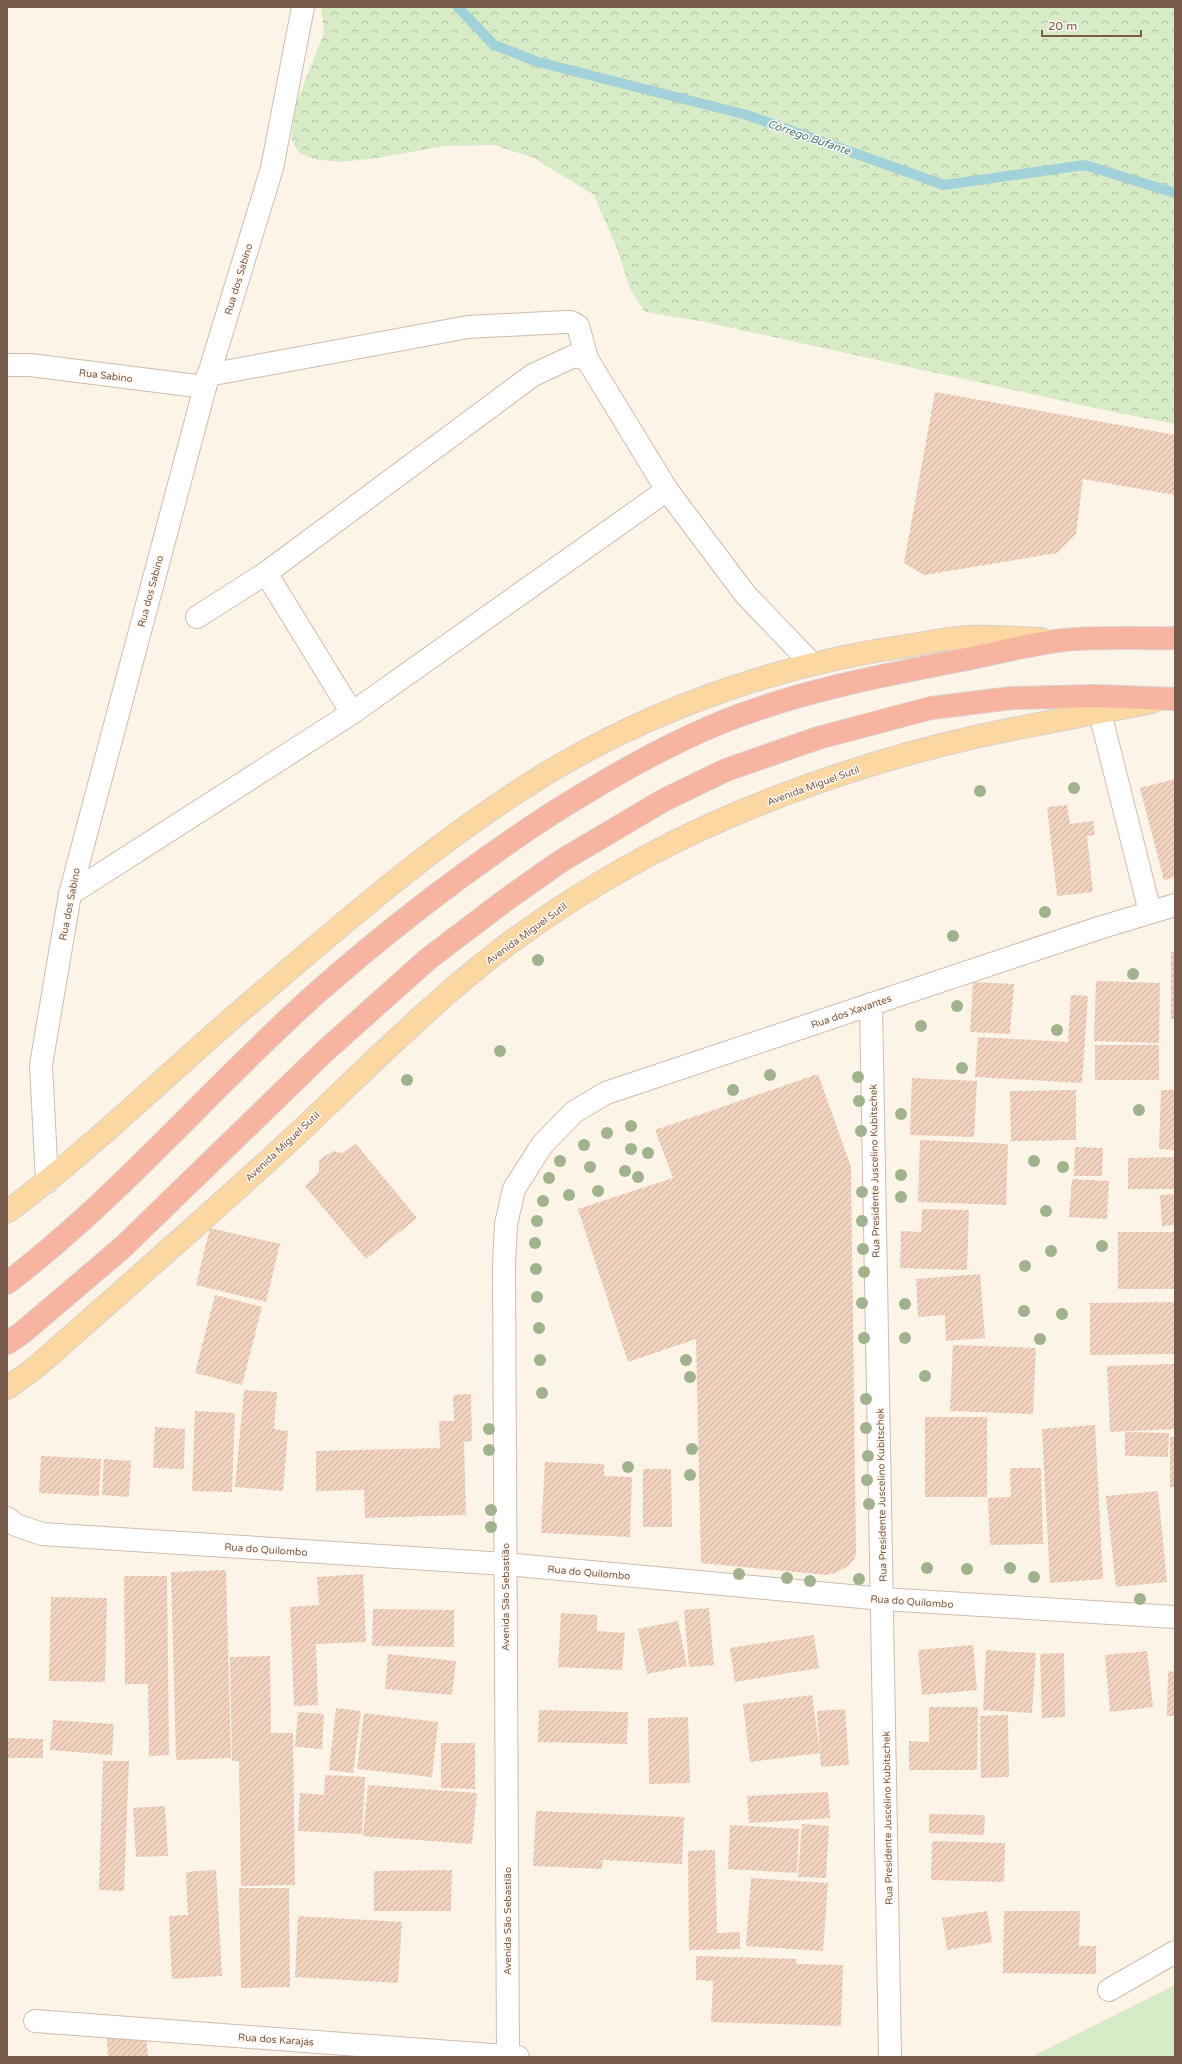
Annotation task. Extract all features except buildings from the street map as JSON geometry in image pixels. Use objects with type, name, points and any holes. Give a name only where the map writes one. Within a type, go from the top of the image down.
[{"type":"highway","points":[[7,1283],[44,1255],[101,1205],[194,1112],[320,990],[433,897],[507,843],[624,769],[716,724],[791,698],[879,676],[1066,640],[1175,638]]},
{"type":"highway","name":"Avenida Miguel Sutil","points":[[7,1343],[22,1333],[123,1247],[324,1052],[428,959],[561,861],[604,834],[664,800],[726,770],[818,738],[931,708],[1012,698],[1095,696],[1172,699]]},
{"type":"main road","points":[[7,1212],[47,1182],[244,1009],[402,876],[474,822],[547,773],[627,730],[695,700],[812,664],[867,651],[967,637],[1066,640]]},
{"type":"main road","name":"Avenida Miguel Sutil","points":[[7,1388],[35,1368],[281,1149],[377,1058],[452,992],[507,945],[578,896],[651,854],[736,814],[856,769],[975,737],[1172,699]]},
{"type":"street","name":"Rua dos Sabino","points":[[47,1182],[41,1065],[70,894],[206,381],[272,168],[303,7]]},
{"type":"street","name":"Rua Sabino","points":[[7,364],[206,381],[468,327],[565,322],[571,322],[578,326],[587,359]]},
{"type":"street","points":[[197,617],[266,573],[533,375],[574,356],[587,359],[667,490],[744,594],[812,664]]},
{"type":"street","points":[[70,894],[352,713],[667,490]]},
{"type":"street","points":[[266,573],[352,713]]},
{"type":"street","points":[[1100,713],[1150,912]]},
{"type":"street","name":"Rua dos Xavantes","points":[[542,1145],[574,1112],[606,1094],[871,1004],[1175,905]]},
{"type":"street","name":"Rua Presidente Juscelino Kubitschek","points":[[871,1004],[883,1599],[890,2057]]},
{"type":"street","name":"Avenida São Sebastião","points":[[508,2057],[504,1265],[506,1224],[514,1189],[542,1145]]},
{"type":"street","name":"Rua do Quilombo","points":[[7,1518],[16,1525],[42,1534],[505,1564],[883,1599],[1175,1617]]},
{"type":"street","points":[[1109,1990],[1175,1952]]},
{"type":"street","name":"Rua dos Karajás","points":[[35,2021],[518,2057]]},
{"type":"green space","points":[[321,7],[1175,7],[1175,424],[1114,412],[705,322],[645,312],[630,289],[618,251],[594,195],[534,158],[494,145],[444,146],[378,158],[340,162],[314,159],[299,153],[291,138],[296,104],[324,33]]},
{"type":"green space","points":[[1175,1985],[1175,2057],[1031,2057]]},
{"type":"waterway","name":"Córrego Bufante","points":[[458,7],[494,45],[538,62],[747,115],[944,185],[1085,165],[1175,193]]}]
